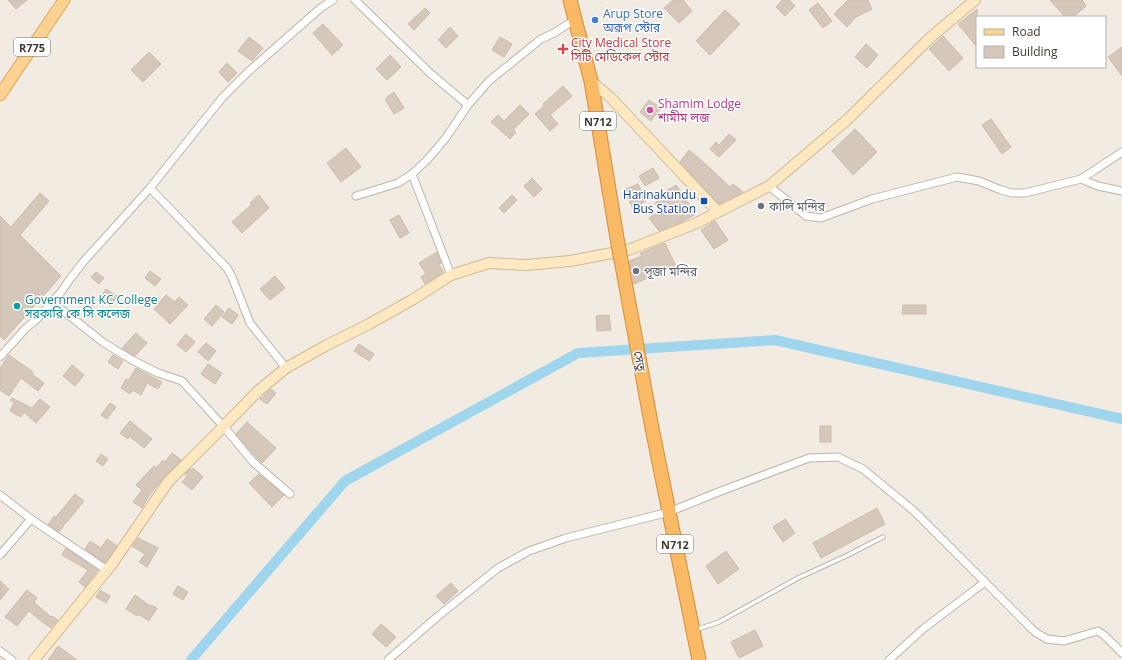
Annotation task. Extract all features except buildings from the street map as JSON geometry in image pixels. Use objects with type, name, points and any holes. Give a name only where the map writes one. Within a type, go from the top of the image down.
[{"type":"highway","name":"N712","points":[[570,0],[591,80]]},
{"type":"highway","name":"সেতু","points":[[591,80],[618,244],[668,512]]},
{"type":"highway","name":"N712","points":[[668,512],[699,660]]},
{"type":"main road","name":"R775","points":[[0,82],[56,0]]},
{"type":"main road","name":"R775","points":[[0,95],[64,0]]},
{"type":"street","points":[[0,357],[61,292],[84,261],[150,188],[222,98],[249,71],[295,30],[322,7],[333,0]]},
{"type":"street","points":[[355,0],[430,73],[468,105]]},
{"type":"street","points":[[34,660],[107,570],[168,482],[258,391],[286,368],[388,314],[451,275],[489,262],[526,265],[570,261],[628,250],[697,223],[769,186],[848,119],[932,37],[975,0]]},
{"type":"street","points":[[356,196],[398,183],[412,174],[445,139],[468,105],[489,81],[541,39],[575,21]]},
{"type":"street","points":[[591,80],[611,98],[718,212]]},
{"type":"street","points":[[769,186],[806,216],[821,218],[872,198],[957,177],[980,181],[1012,193],[1026,193],[1081,179],[1122,152]]},
{"type":"street","points":[[412,174],[451,275]]},
{"type":"street","points":[[1081,179],[1098,186],[1122,191]]},
{"type":"street","points":[[150,188],[227,268],[250,323],[286,368]]},
{"type":"street","points":[[52,302],[104,343],[132,360],[158,373],[182,381],[224,427],[253,462],[290,494]]},
{"type":"street","points":[[388,660],[437,617],[498,568],[530,551],[566,538],[668,512],[809,458],[838,456],[863,469],[915,512],[1035,632],[1047,640],[1064,641],[1098,631],[1122,653]]},
{"type":"street","points":[[0,495],[107,570]]},
{"type":"street","points":[[0,555],[31,518]]},
{"type":"street","points":[[889,660],[923,629],[985,582]]},
{"type":"street","points":[[0,651],[12,660]]},
{"type":"lane","points":[[694,631],[719,622],[798,578],[883,537]]},
{"type":"waterway","points":[[191,660],[345,481],[578,353],[775,340],[1122,419]]},
{"type":"place","name":"Arup Store অরূপ স্টোর","points":[[595,20]]},
{"type":"place","name":"City Medical Store সিটি মেডিকেল স্টোর","points":[[563,49]]},
{"type":"place","name":"Shamim Lodge শামীম লজ","points":[[650,110]]},
{"type":"place","name":"Harinakundu Bus Station","points":[[704,201]]},
{"type":"place","name":"কালি মন্দির","points":[[761,206]]},
{"type":"place","name":"পূজা মন্দির","points":[[636,271]]},
{"type":"place","name":"Government KC College সরকারি কে সি কলেজ","points":[[17,306]]}]
